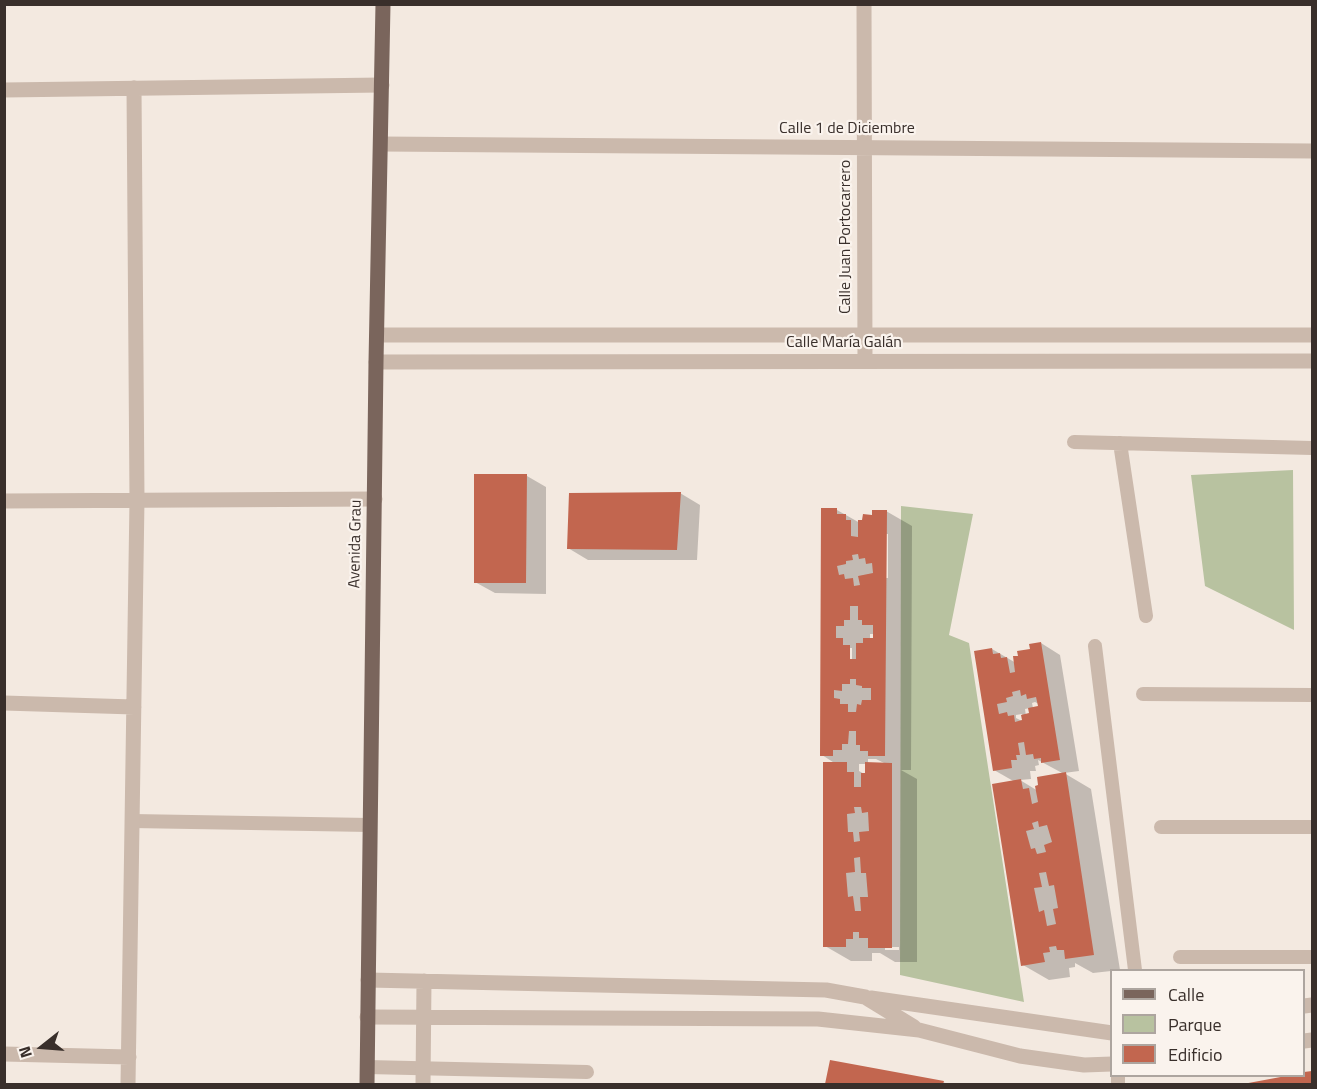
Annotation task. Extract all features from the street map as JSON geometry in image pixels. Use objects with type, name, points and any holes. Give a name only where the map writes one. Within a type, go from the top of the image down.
[{"type":"main road","name":"Avenida Grau","points":[[367,1084],[369,825],[383,4]]},
{"type":"street","name":"Calle Juan Portocarrero","points":[[864,4],[866,361]]},
{"type":"street","points":[[4,90],[382,85]]},
{"type":"street","points":[[128,1084],[137,500],[134,88]]},
{"type":"street","name":"Calle 1 de Diciembre","points":[[381,144],[1312,151]]},
{"type":"street","name":"Calle María Galán","points":[[377,335],[1312,335]]},
{"type":"street","name":"Calle María Galán","points":[[376,362],[1312,361]]},
{"type":"street","points":[[4,501],[375,499]]},
{"type":"street","points":[[4,703],[134,708]]},
{"type":"street","points":[[368,980],[826,990],[1110,1033]]},
{"type":"street","points":[[423,1077],[424,981]]},
{"type":"street","points":[[865,997],[919,1030]]},
{"type":"street","points":[[367,1017],[818,1019],[919,1030],[1020,1056],[1084,1065],[1110,1064]]},
{"type":"street","points":[[4,1054],[129,1057]]},
{"type":"lane","points":[[1074,442],[1312,448]]},
{"type":"lane","points":[[1120,443],[1146,616]]},
{"type":"lane","points":[[1095,646],[1135,969]]},
{"type":"lane","points":[[1143,694],[1312,695]]},
{"type":"lane","points":[[132,821],[369,825]]},
{"type":"lane","points":[[1161,827],[1312,827]]},
{"type":"lane","points":[[1180,957],[1312,957]]},
{"type":"lane","points":[[367,1067],[423,1077],[587,1072]]},
{"type":"green space","points":[[1293,470],[1294,630],[1205,586],[1191,475]]},
{"type":"green space","points":[[901,506],[973,514],[949,635],[969,643],[1024,1002],[900,975]]},
{"type":"building","points":[[474,474],[527,474],[526,583],[474,583]]},
{"type":"building","points":[[681,492],[677,550],[567,549],[569,493]]},
{"type":"building","points":[[821,508],[837,508],[837,514],[846,514],[846,520],[851,520],[851,536],[858,537],[858,520],[862,520],[863,514],[872,515],[872,510],[887,510],[885,756],[868,756],[868,751],[860,751],[860,745],[856,745],[856,731],[849,731],[848,744],[842,744],[842,750],[833,750],[833,756],[820,756]],"holes":[[[858,554],[859,559],[865,558],[866,564],[872,563],[873,573],[858,576],[860,585],[854,586],[853,578],[845,579],[844,574],[839,575],[837,566],[846,564],[846,561],[853,560],[852,555]],[[850,606],[858,606],[858,620],[862,620],[862,625],[873,625],[873,638],[863,638],[863,643],[856,643],[856,659],[850,659],[850,645],[843,645],[843,638],[836,638],[836,626],[844,626],[844,620],[850,620]],[[850,679],[856,679],[856,685],[871,688],[871,700],[862,700],[861,705],[857,704],[856,712],[848,712],[848,704],[840,704],[840,699],[834,698],[834,690],[842,691],[842,684],[850,684]]]},
{"type":"building","points":[[1041,642],[1060,760],[1041,763],[1041,758],[1034,759],[1033,754],[1026,755],[1024,742],[1018,743],[1020,755],[1016,755],[1017,760],[1011,760],[1012,768],[993,771],[974,651],[992,648],[993,654],[1000,653],[1001,658],[1007,657],[1010,673],[1015,672],[1013,656],[1018,656],[1017,651],[1030,649],[1029,644]],"holes":[[[1020,690],[1021,696],[1026,694],[1027,699],[1036,697],[1038,706],[1028,708],[1029,713],[1021,715],[1022,720],[1015,722],[1014,715],[1008,716],[1007,712],[999,714],[997,704],[1007,702],[1006,698],[1013,696],[1012,692]]]},
{"type":"building","points":[[823,762],[847,762],[847,772],[854,772],[854,787],[861,787],[861,773],[865,773],[865,762],[892,763],[892,948],[868,948],[868,938],[859,938],[859,932],[853,932],[853,939],[846,939],[846,947],[823,947]],"holes":[[[854,807],[861,807],[862,813],[868,812],[869,831],[859,832],[860,841],[854,842],[853,832],[848,832],[847,814],[855,813]],[[860,857],[861,873],[866,873],[868,897],[860,897],[861,911],[855,911],[853,896],[848,897],[846,873],[855,872],[854,858]]]},
{"type":"building","points":[[1066,772],[1094,955],[1065,959],[1064,950],[1057,950],[1056,946],[1049,947],[1050,952],[1043,953],[1045,962],[1021,966],[992,784],[1021,779],[1023,789],[1029,788],[1032,804],[1038,802],[1035,786],[1038,785],[1037,777]],"holes":[[[1038,821],[1039,827],[1047,825],[1052,842],[1044,845],[1046,852],[1037,854],[1035,848],[1031,849],[1026,831],[1034,829],[1032,823]],[[1046,872],[1049,886],[1054,885],[1058,908],[1053,909],[1056,924],[1047,926],[1044,910],[1039,912],[1034,888],[1042,887],[1039,873]]]},
{"type":"building","points":[[830,1060],[944,1081],[943,1084],[825,1084]]},
{"type":"building","points":[[1312,1071],[1312,1084],[1243,1084],[1281,1077],[1305,1077],[1305,1072]]}]
